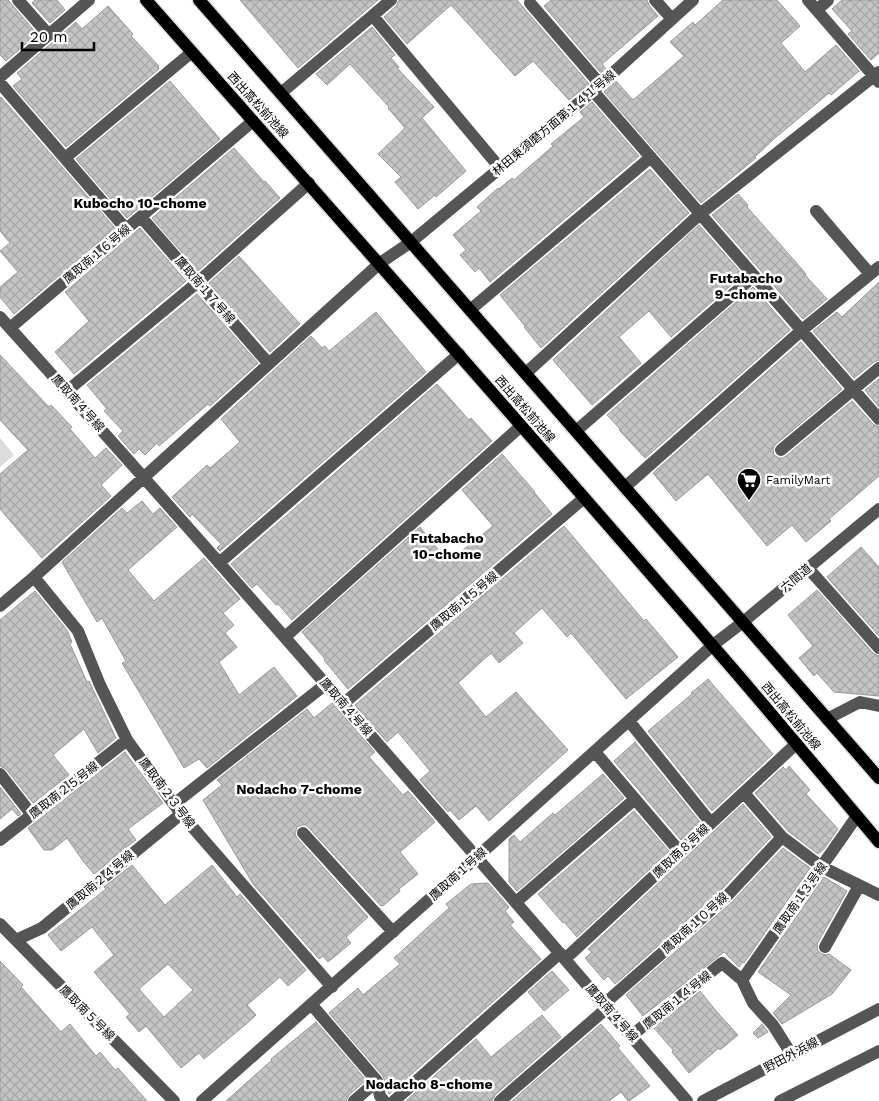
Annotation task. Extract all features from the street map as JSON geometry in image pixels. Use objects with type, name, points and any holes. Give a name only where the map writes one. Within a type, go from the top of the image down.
[{"type":"main road","name":"西出高松前池線","points":[[146,0],[380,263],[713,645],[879,842]]},
{"type":"main road","name":"西出高松前池線","points":[[199,0],[879,778]]},
{"type":"street","points":[[18,0],[49,35]]},
{"type":"street","points":[[0,77],[89,0]]},
{"type":"street","points":[[281,93],[391,0]]},
{"type":"street","points":[[655,0],[672,18]]},
{"type":"street","name":"林田東須磨方面第１４１号線","points":[[0,606],[380,263],[411,242],[597,88],[693,0]]},
{"type":"street","points":[[526,373],[700,214],[877,77],[808,0]]},
{"type":"street","points":[[817,10],[828,0]]},
{"type":"street","points":[[530,1],[651,157],[879,419]]},
{"type":"street","points":[[373,16],[500,168]]},
{"type":"street","points":[[65,158],[192,52]]},
{"type":"street","points":[[0,83],[126,229]]},
{"type":"street","name":"鷹取南１６号線","points":[[10,328],[253,121]]},
{"type":"street","points":[[470,310],[651,157]]},
{"type":"street","points":[[67,391],[198,282],[309,183]]},
{"type":"street","points":[[625,487],[802,330],[875,270],[816,211]]},
{"type":"street","name":"鷹取南１７号線","points":[[140,217],[269,364]]},
{"type":"street","points":[[576,431],[754,276]]},
{"type":"street","name":"鷹取南４号線","points":[[0,317],[326,684],[687,1101]]},
{"type":"street","points":[[219,563],[459,354]]},
{"type":"street","points":[[781,450],[879,368]]},
{"type":"street","points":[[284,637],[521,426]]},
{"type":"street","name":"鷹取南１５号線","points":[[343,704],[584,498]]},
{"type":"street","name":"六間道","points":[[713,645],[808,568],[877,516]]},
{"type":"street","points":[[808,568],[879,648]]},
{"type":"street","name":"鷹取南２３号線","points":[[34,577],[78,631],[100,685],[127,740],[177,809],[332,987]]},
{"type":"street","name":"鷹取南１号線","points":[[202,1101],[713,645]]},
{"type":"street","name":"鷹取南２４号線","points":[[16,940],[42,928],[177,809],[326,684]]},
{"type":"street","points":[[827,719],[860,702],[879,706]]},
{"type":"street","points":[[629,721],[711,823]]},
{"type":"street","name":"鷹取南２５号線","points":[[0,840],[127,740]]},
{"type":"street","name":"鷹取南８号線","points":[[394,1101],[680,852],[796,744]]},
{"type":"street","points":[[595,752],[680,852]]},
{"type":"street","points":[[0,774],[32,815]]},
{"type":"street","points":[[744,793],[782,837],[822,866],[879,895]]},
{"type":"street","points":[[516,902],[635,799]]},
{"type":"street","name":"鷹取南１３号線","points":[[742,980],[858,816]]},
{"type":"street","points":[[303,833],[393,932]]},
{"type":"street","name":"鷹取南１０号線","points":[[500,1101],[727,896],[782,837]]},
{"type":"street","points":[[825,948],[860,886]]},
{"type":"street","name":"鷹取南５号線","points":[[0,924],[174,1101]]},
{"type":"street","name":"鷹取南１４号線","points":[[631,1036],[722,963],[742,980]]},
{"type":"street","points":[[742,980],[753,1003],[773,1025],[792,1055]]},
{"type":"street","points":[[311,1004],[378,1081],[380,1096],[384,1101]]},
{"type":"street","name":"野田外浜線","points":[[703,1101],[879,1009]]},
{"type":"street","points":[[780,1101],[879,1051]]},
{"type":"street","points":[[354,1101],[378,1081]]},
{"type":"shaded area","points":[[0,438],[14,455],[0,467]]},
{"type":"building","points":[[0,0],[8,0],[37,34],[6,61],[0,55]]},
{"type":"building","points":[[35,0],[57,0],[65,10],[50,23],[32,3]]},
{"type":"building","points":[[240,0],[378,0],[298,68]]},
{"type":"building","points":[[399,0],[517,0],[589,84],[569,100],[533,61],[515,76],[451,5],[407,44],[384,17],[396,6]]},
{"type":"building","points":[[551,0],[647,0],[658,16],[602,64],[606,69],[601,73],[544,6]]},
{"type":"building","points":[[723,0],[777,0],[800,26],[781,43],[805,72],[836,45],[859,71],[831,95],[829,93],[775,138],[756,158],[701,203],[604,92],[616,81],[633,100],[684,56],[670,42],[693,22],[695,25]]},
{"type":"building","points":[[842,0],[879,0],[879,53],[871,60],[848,34],[852,31],[832,9]]},
{"type":"building","points":[[108,6],[133,34],[131,36],[159,66],[159,69],[66,147],[13,86],[22,79],[17,73],[76,22],[82,29]]},
{"type":"building","points":[[372,27],[395,55],[391,58],[399,67],[397,68],[434,107],[422,118],[466,171],[436,197],[435,195],[418,209],[395,182],[401,177],[378,154],[405,128],[389,107],[350,64],[327,85],[316,74]]},
{"type":"building","points":[[170,81],[220,139],[127,218],[76,159]]},
{"type":"building","points":[[1,97],[115,228],[14,314],[0,297],[0,287],[18,272],[0,251],[10,243],[0,231]]},
{"type":"building","points":[[592,102],[639,156],[490,282],[479,268],[475,272],[460,255],[466,250],[453,235],[481,211],[477,207],[498,188],[512,178],[514,180],[553,146],[551,144],[584,117],[580,112]]},
{"type":"building","points":[[234,148],[280,198],[198,271],[152,218]]},
{"type":"building","points":[[650,169],[689,213],[541,348],[500,295]]},
{"type":"building","points":[[738,194],[748,205],[747,207],[827,299],[803,319],[712,215]]},
{"type":"building","points":[[699,225],[743,275],[671,337],[649,311],[619,337],[641,363],[592,405],[553,360]]},
{"type":"building","points":[[140,228],[186,281],[74,374],[55,352],[89,321],[65,292]]},
{"type":"building","points":[[239,256],[300,324],[270,352],[209,283]]},
{"type":"building","points":[[879,282],[879,360],[854,378],[813,331],[837,312],[842,317]]},
{"type":"building","points":[[753,287],[790,330],[645,458],[607,415]]},
{"type":"building","points":[[197,294],[258,363],[210,406],[208,404],[159,446],[157,443],[145,455],[139,449],[134,454],[118,436],[123,431],[104,411],[107,409],[87,385]]},
{"type":"building","points":[[376,312],[426,372],[220,551],[217,548],[221,544],[192,514],[190,517],[172,497],[207,465],[210,468],[240,442],[221,419],[311,336],[322,348],[325,346],[329,351]]},
{"type":"building","points":[[801,342],[842,389],[776,444],[773,448],[774,455],[779,458],[786,456],[852,401],[873,424],[879,427],[879,476],[829,519],[831,521],[806,542],[792,525],[767,546],[708,474],[676,501],[653,473]]},
{"type":"building","points":[[0,355],[49,407],[51,405],[72,427],[70,429],[95,458],[106,448],[122,465],[101,485],[111,496],[42,558],[0,509],[0,474],[28,450],[0,420]]},
{"type":"building","points":[[879,379],[879,407],[865,390]]},
{"type":"building","points":[[437,384],[469,420],[471,418],[492,441],[292,620],[257,584],[252,588],[231,564]]},
{"type":"building","points":[[502,454],[552,514],[348,689],[302,632],[420,527],[448,562],[493,526],[462,490]]},
{"type":"building","points":[[142,501],[153,514],[160,508],[177,527],[128,570],[154,601],[204,558],[240,599],[223,613],[234,625],[225,633],[237,647],[219,662],[239,695],[274,667],[297,696],[207,768],[199,759],[184,768],[122,663],[126,661],[102,618],[97,622],[62,562],[122,508],[127,513]]},
{"type":"building","points":[[564,526],[644,621],[646,619],[678,657],[626,699],[571,633],[567,637],[542,608],[514,633],[523,643],[499,663],[491,653],[458,683],[486,717],[516,692],[568,750],[489,821],[476,806],[459,820],[450,810],[448,812],[420,780],[430,771],[398,732],[387,742],[355,705]]},
{"type":"building","points":[[861,547],[879,567],[879,636],[827,577]]},
{"type":"building","points":[[817,590],[873,653],[879,656],[879,696],[834,692],[817,673],[814,676],[799,658],[813,646],[788,615]]},
{"type":"building","points":[[35,591],[67,630],[72,642],[70,644],[87,682],[89,681],[116,738],[98,753],[84,729],[53,755],[69,775],[33,803],[6,769],[0,766],[0,620]]},
{"type":"building","points":[[708,679],[773,754],[712,811],[648,731]]},
{"type":"building","points":[[332,703],[375,752],[369,757],[403,795],[408,791],[435,822],[400,852],[418,874],[399,889],[400,891],[383,906],[306,825],[297,827],[295,834],[297,838],[368,917],[346,937],[351,943],[328,962],[323,956],[319,959],[253,884],[203,800],[222,785],[217,780],[307,709],[314,718]]},
{"type":"building","points":[[635,742],[700,822],[681,840],[614,761]]},
{"type":"building","points":[[125,752],[163,803],[128,829],[136,840],[94,874],[67,838],[52,850],[44,850],[28,828]]},
{"type":"building","points":[[789,766],[810,790],[806,794],[838,829],[824,849],[818,854],[788,831],[755,793],[783,767],[786,770]]},
{"type":"building","points":[[603,774],[624,798],[517,891],[509,882],[509,839],[514,835],[520,842],[553,813],[555,815]]},
{"type":"building","points":[[0,787],[21,814],[18,816],[12,809],[0,819]]},
{"type":"building","points":[[743,804],[771,837],[721,890],[615,984],[608,976],[604,980],[585,958],[592,952],[588,949]]},
{"type":"building","points":[[634,811],[669,851],[577,937],[538,894]]},
{"type":"building","points":[[783,848],[810,868],[744,963],[739,967],[724,952],[643,1016],[626,995],[732,902]]},
{"type":"building","points":[[132,865],[165,905],[212,865],[237,897],[240,894],[306,970],[288,986],[280,977],[247,1005],[256,1015],[204,1059],[199,1053],[181,1068],[146,1026],[139,1032],[126,1017],[130,1014],[94,972],[114,955],[92,927],[61,951],[48,935],[106,889],[104,887]],"holes":[[[168,964],[193,990],[164,1017],[139,989]]]},
{"type":"building","points":[[824,877],[847,891],[817,944],[818,951],[822,954],[829,954],[851,970],[832,994],[782,1024],[773,1013],[791,995],[758,972]]},
{"type":"building","points":[[488,883],[509,907],[505,911],[514,922],[510,925],[541,959],[389,1094],[383,1076],[329,1013],[358,988],[363,995],[400,964],[394,958],[449,908],[446,904],[471,884]]},
{"type":"building","points":[[0,961],[23,985],[21,987],[61,1032],[70,1024],[96,1056],[100,1052],[115,1070],[118,1068],[147,1101],[0,1101]]},
{"type":"building","points":[[552,971],[569,990],[544,1011],[528,992]]},
{"type":"building","points":[[700,991],[738,1035],[689,1073],[654,1028]]},
{"type":"building","points":[[542,1015],[561,1037],[495,1095],[492,1101],[406,1101],[476,1039],[491,1057]]},
{"type":"building","points":[[316,1022],[366,1080],[349,1095],[346,1101],[226,1101],[271,1059]]},
{"type":"building","points":[[601,1024],[620,1046],[618,1048],[650,1086],[629,1101],[621,1092],[609,1101],[512,1101]]},
{"type":"building","points":[[762,1024],[768,1032],[758,1038],[753,1033]]},
{"type":"place","name":"FamilyMart","points":[[749,501]]},
{"type":"district","name":"Kubocho 10-chome","points":[[140,203]]},
{"type":"district","name":"Futabacho 9-chome","points":[[746,286]]},
{"type":"district","name":"Futabacho 10-chome","points":[[447,546]]},
{"type":"district","name":"Nodacho 7-chome","points":[[299,789]]},
{"type":"district","name":"Nodacho 8-chome","points":[[429,1084]]}]
